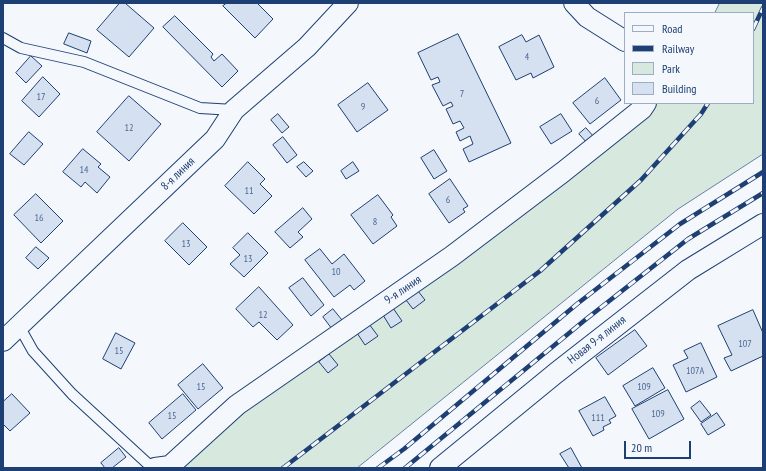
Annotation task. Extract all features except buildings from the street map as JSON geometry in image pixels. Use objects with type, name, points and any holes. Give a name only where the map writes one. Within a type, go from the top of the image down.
[{"type":"street","name":"8-я линия","points":[[3,341],[214,139],[234,110],[307,47],[348,3]]},
{"type":"street","points":[[574,3],[587,17],[624,40]]},
{"type":"street","name":"9-я линия","points":[[155,468],[170,466],[237,405],[452,256],[569,167],[645,104]]},
{"type":"street","name":"Новая 9-я линия","points":[[440,468],[556,373],[688,270],[763,224]]},
{"type":"lane","points":[[3,38],[21,48],[84,62],[200,108],[234,110]]},
{"type":"lane","points":[[18,326],[33,351],[72,394],[147,463],[155,468]]},
{"type":"green space","points":[[720,3],[763,3],[763,154],[678,209],[357,468],[174,468],[247,405],[652,104],[754,104],[754,12],[716,12]]},
{"type":"railway","points":[[754,27],[763,8]]},
{"type":"railway","points":[[283,468],[540,271],[641,180],[701,114],[707,104]]},
{"type":"railway","points":[[378,468],[404,449],[577,304],[680,224],[763,172]]},
{"type":"railway","points":[[405,468],[585,320],[688,239],[763,193]]}]
